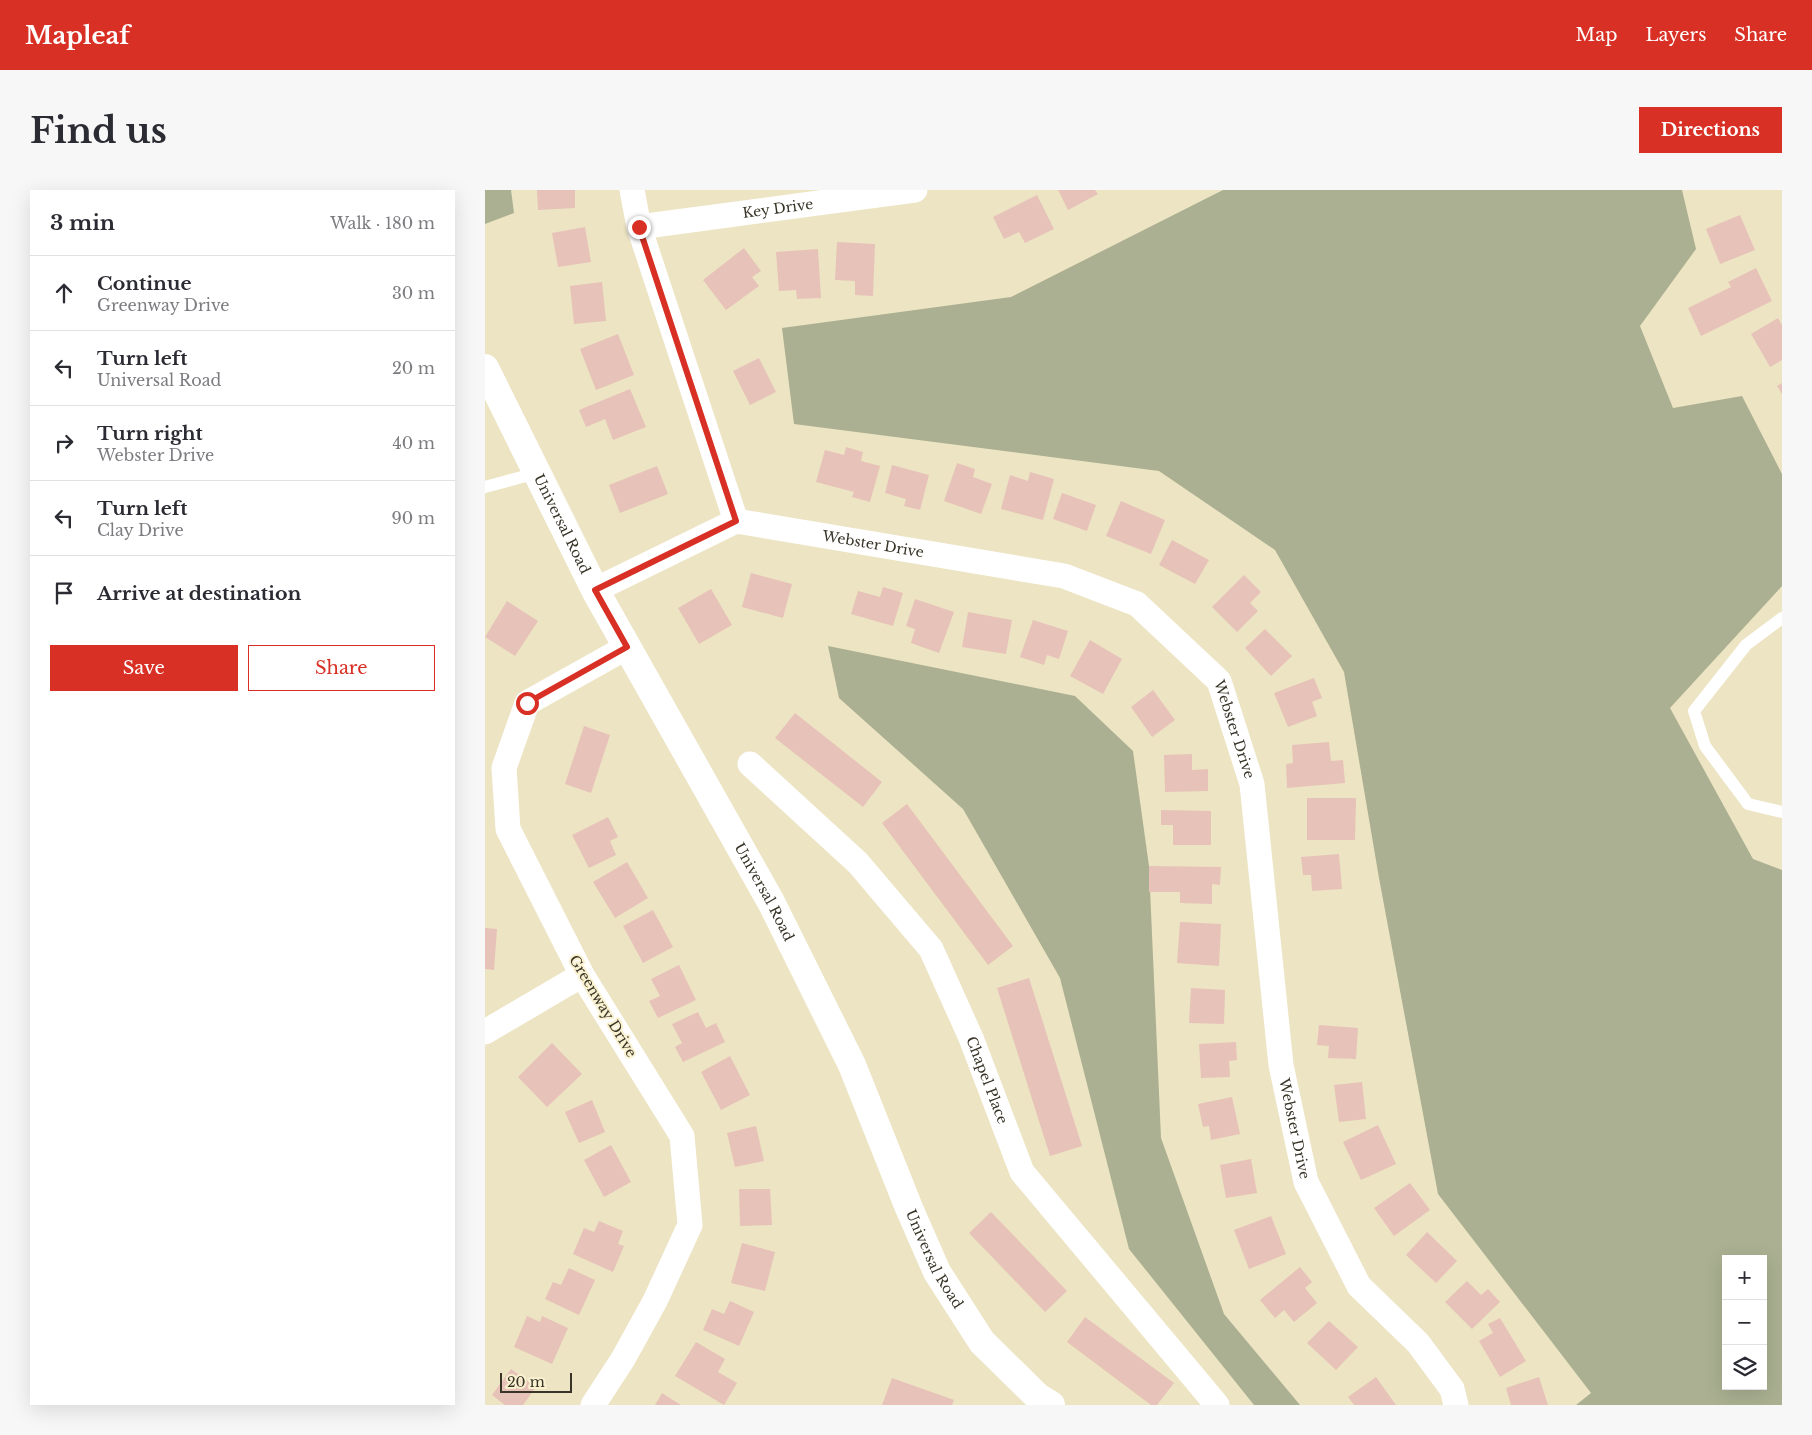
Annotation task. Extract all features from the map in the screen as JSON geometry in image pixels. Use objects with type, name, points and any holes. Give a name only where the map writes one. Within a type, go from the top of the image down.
[{"type":"street","points":[[595,590],[736,521],[639,227],[632,190]]},
{"type":"street","name":"Key Drive","points":[[639,227],[915,190]]},
{"type":"street","name":"Universal Road","points":[[485,368],[595,590],[771,902],[852,1065],[909,1208],[937,1272],[983,1342],[1039,1402]]},
{"type":"street","name":"Webster Drive","points":[[736,521],[1064,576],[1137,604],[1219,681],[1252,784],[1281,1065],[1306,1182],[1359,1286],[1418,1342],[1452,1390],[1456,1405]]},
{"type":"street","name":"Greenway Drive","points":[[593,1405],[623,1359],[655,1301],[690,1225],[682,1136],[582,976],[508,828],[504,768],[527,703],[627,647]]},
{"type":"street","name":"Chapel Place","points":[[750,764],[858,863],[931,949],[971,1038],[1022,1172],[1217,1405]]},
{"type":"street","points":[[485,1032],[582,976]]},
{"type":"lane","points":[[485,488],[537,473]]},
{"type":"lane","points":[[1782,618],[1746,645],[1694,711],[1705,746],[1748,804],[1782,812]]},
{"type":"green space","points":[[485,190],[511,190],[514,213],[485,224]]},
{"type":"green space","points":[[1223,190],[1682,190],[1696,249],[1640,326],[1673,408],[1742,396],[1782,474],[1782,586],[1670,708],[1753,859],[1782,870],[1782,1405],[1576,1405],[1591,1393],[1438,1194],[1379,878],[1344,672],[1275,550],[1159,471],[794,424],[782,328],[1011,297]]},
{"type":"green space","points":[[828,646],[1075,696],[1133,751],[1149,866],[1161,1138],[1224,1314],[1300,1405],[1254,1405],[1129,1249],[1060,978],[963,809],[839,698]]},
{"type":"building","points":[[537,190],[575,190],[575,208],[538,210]]},
{"type":"building","points":[[1058,190],[1095,190],[1098,194],[1068,210]]},
{"type":"building","points":[[1037,195],[1054,229],[1025,243],[1019,232],[1004,239],[993,217]]},
{"type":"building","points":[[1740,215],[1755,250],[1720,264],[1706,229]]},
{"type":"building","points":[[585,227],[591,262],[558,267],[552,233]]},
{"type":"building","points":[[837,242],[875,244],[873,296],[855,295],[855,281],[835,280]]},
{"type":"building","points":[[744,248],[761,271],[752,277],[759,286],[726,310],[703,280]]},
{"type":"building","points":[[818,249],[821,298],[797,299],[796,290],[779,291],[776,252]]},
{"type":"building","points":[[1756,268],[1772,301],[1701,336],[1688,308],[1731,287],[1728,282]]},
{"type":"building","points":[[602,282],[606,321],[574,324],[570,286]]},
{"type":"building","points":[[1778,318],[1782,325],[1782,360],[1770,367],[1751,334]]},
{"type":"building","points":[[618,334],[634,375],[596,390],[580,349]]},
{"type":"building","points":[[759,358],[776,392],[750,405],[733,371]]},
{"type":"building","points":[[1782,383],[1782,394],[1777,386]]},
{"type":"building","points":[[630,389],[646,427],[613,440],[605,419],[586,427],[579,410]]},
{"type":"building","points":[[846,447],[863,452],[861,461],[880,466],[870,502],[852,497],[854,492],[816,482],[825,450],[844,455]]},
{"type":"building","points":[[957,463],[975,469],[973,477],[992,484],[981,514],[944,501]]},
{"type":"building","points":[[892,465],[929,475],[920,510],[904,506],[906,499],[885,493]]},
{"type":"building","points":[[657,466],[668,494],[620,513],[609,485]]},
{"type":"building","points":[[1030,472],[1054,479],[1043,520],[1001,509],[1010,475],[1028,481]]},
{"type":"building","points":[[1062,493],[1096,505],[1087,531],[1053,519]]},
{"type":"building","points":[[1121,501],[1165,520],[1151,554],[1106,536]]},
{"type":"building","points":[[1172,540],[1209,560],[1195,584],[1159,565]]},
{"type":"building","points":[[751,573],[792,584],[783,618],[742,607]]},
{"type":"building","points":[[1244,575],[1261,592],[1250,603],[1258,611],[1237,632],[1212,607]]},
{"type":"building","points":[[883,587],[903,593],[893,626],[851,614],[858,591],[880,597]]},
{"type":"building","points":[[711,589],[732,625],[699,644],[678,608]]},
{"type":"building","points":[[915,599],[954,612],[939,653],[911,643],[915,629],[906,626]]},
{"type":"building","points":[[507,601],[538,621],[515,656],[485,637]]},
{"type":"building","points":[[968,612],[1012,620],[1006,654],[962,647]]},
{"type":"building","points":[[1033,620],[1068,631],[1059,659],[1047,655],[1044,665],[1020,657]]},
{"type":"building","points":[[1265,629],[1292,656],[1271,676],[1245,648]]},
{"type":"building","points":[[1090,640],[1122,659],[1103,694],[1070,676]]},
{"type":"building","points":[[1314,678],[1322,698],[1312,702],[1317,716],[1288,727],[1274,693]]},
{"type":"building","points":[[1153,690],[1175,720],[1152,737],[1131,707]]},
{"type":"building","points":[[795,713],[882,782],[863,807],[775,738]]},
{"type":"building","points":[[584,726],[610,735],[591,793],[565,784]]},
{"type":"building","points":[[1329,742],[1331,761],[1343,760],[1345,783],[1287,788],[1286,764],[1293,763],[1292,745]]},
{"type":"building","points":[[1192,754],[1192,770],[1208,769],[1208,791],[1165,792],[1164,755]]},
{"type":"building","points":[[1307,798],[1356,798],[1355,840],[1307,840]]},
{"type":"building","points":[[907,804],[1013,946],[988,965],[882,823]]},
{"type":"building","points":[[1161,810],[1211,811],[1211,845],[1173,845],[1173,825],[1161,825]]},
{"type":"building","points":[[608,817],[618,837],[610,841],[616,855],[589,868],[572,835]]},
{"type":"building","points":[[1339,854],[1342,889],[1312,891],[1311,875],[1303,875],[1301,857]]},
{"type":"building","points":[[627,862],[648,898],[615,918],[593,882]]},
{"type":"building","points":[[1149,866],[1221,867],[1220,885],[1212,884],[1212,904],[1180,903],[1180,892],[1149,892]]},
{"type":"building","points":[[653,910],[673,947],[643,963],[623,926]]},
{"type":"building","points":[[1180,922],[1221,924],[1219,966],[1177,963]]},
{"type":"building","points":[[485,928],[497,929],[494,970],[485,969]]},
{"type":"building","points":[[679,965],[696,1000],[658,1018],[649,1001],[660,996],[651,979]]},
{"type":"building","points":[[1029,978],[1082,1146],[1050,1156],[997,988]]},
{"type":"building","points":[[1191,988],[1225,990],[1224,1024],[1189,1023]]},
{"type":"building","points":[[698,1012],[706,1028],[716,1023],[725,1042],[683,1062],[675,1047],[682,1043],[672,1024]]},
{"type":"building","points":[[1319,1025],[1358,1028],[1356,1059],[1328,1058],[1329,1046],[1317,1045]]},
{"type":"building","points":[[1236,1042],[1237,1060],[1229,1061],[1230,1077],[1201,1078],[1199,1044]]},
{"type":"building","points":[[552,1043],[582,1074],[547,1107],[518,1077]]},
{"type":"building","points":[[730,1056],[750,1095],[721,1110],[701,1072]]},
{"type":"building","points":[[1362,1082],[1366,1119],[1339,1122],[1334,1085]]},
{"type":"building","points":[[1232,1097],[1240,1134],[1211,1140],[1209,1126],[1203,1127],[1198,1104]]},
{"type":"building","points":[[592,1100],[605,1132],[579,1143],[565,1112]]},
{"type":"building","points":[[1378,1125],[1396,1164],[1361,1180],[1343,1142]]},
{"type":"building","points":[[756,1126],[764,1161],[735,1167],[727,1133]]},
{"type":"building","points":[[611,1145],[631,1182],[604,1197],[584,1160]]},
{"type":"building","points":[[1251,1159],[1257,1193],[1226,1198],[1220,1165]]},
{"type":"building","points":[[1410,1183],[1430,1210],[1394,1236],[1374,1208]]},
{"type":"building","points":[[739,1189],[770,1189],[772,1225],[740,1226]]},
{"type":"building","points":[[991,1212],[1067,1291],[1045,1312],[969,1233]]},
{"type":"building","points":[[1271,1216],[1286,1254],[1249,1269],[1234,1230]]},
{"type":"building","points":[[599,1221],[623,1231],[618,1244],[624,1246],[613,1272],[573,1254],[584,1228],[594,1232]]},
{"type":"building","points":[[1427,1232],[1457,1261],[1436,1283],[1406,1255]]},
{"type":"building","points":[[742,1243],[775,1252],[765,1291],[731,1283]]},
{"type":"building","points":[[1300,1267],[1312,1282],[1305,1288],[1317,1303],[1294,1322],[1284,1310],[1275,1318],[1260,1300]]},
{"type":"building","points":[[569,1268],[595,1280],[579,1315],[545,1299],[553,1282],[561,1285]]},
{"type":"building","points":[[1467,1281],[1481,1295],[1488,1289],[1500,1302],[1472,1329],[1445,1302]]},
{"type":"building","points":[[730,1301],[754,1312],[739,1346],[703,1330],[712,1309],[724,1314]]},
{"type":"building","points":[[527,1316],[540,1322],[542,1316],[568,1328],[552,1364],[514,1347]]},
{"type":"building","points":[[1085,1317],[1174,1383],[1157,1405],[1151,1405],[1067,1342]]},
{"type":"building","points":[[1500,1318],[1526,1361],[1500,1377],[1479,1341],[1493,1333],[1488,1324]]},
{"type":"building","points":[[1329,1321],[1358,1347],[1336,1370],[1307,1343]]},
{"type":"building","points":[[696,1342],[725,1359],[718,1372],[737,1383],[724,1405],[675,1376]]},
{"type":"building","points":[[511,1369],[536,1387],[523,1405],[505,1405],[492,1395]]},
{"type":"building","points":[[1376,1377],[1396,1405],[1354,1405],[1348,1397]]},
{"type":"building","points":[[1539,1377],[1548,1405],[1511,1405],[1506,1388]]},
{"type":"building","points":[[892,1378],[954,1400],[952,1405],[882,1405]]},
{"type":"building","points":[[662,1393],[681,1405],[655,1405]]},
{"type":"route","points":[[527,703],[627,647],[595,590],[736,521],[639,227]]}]
